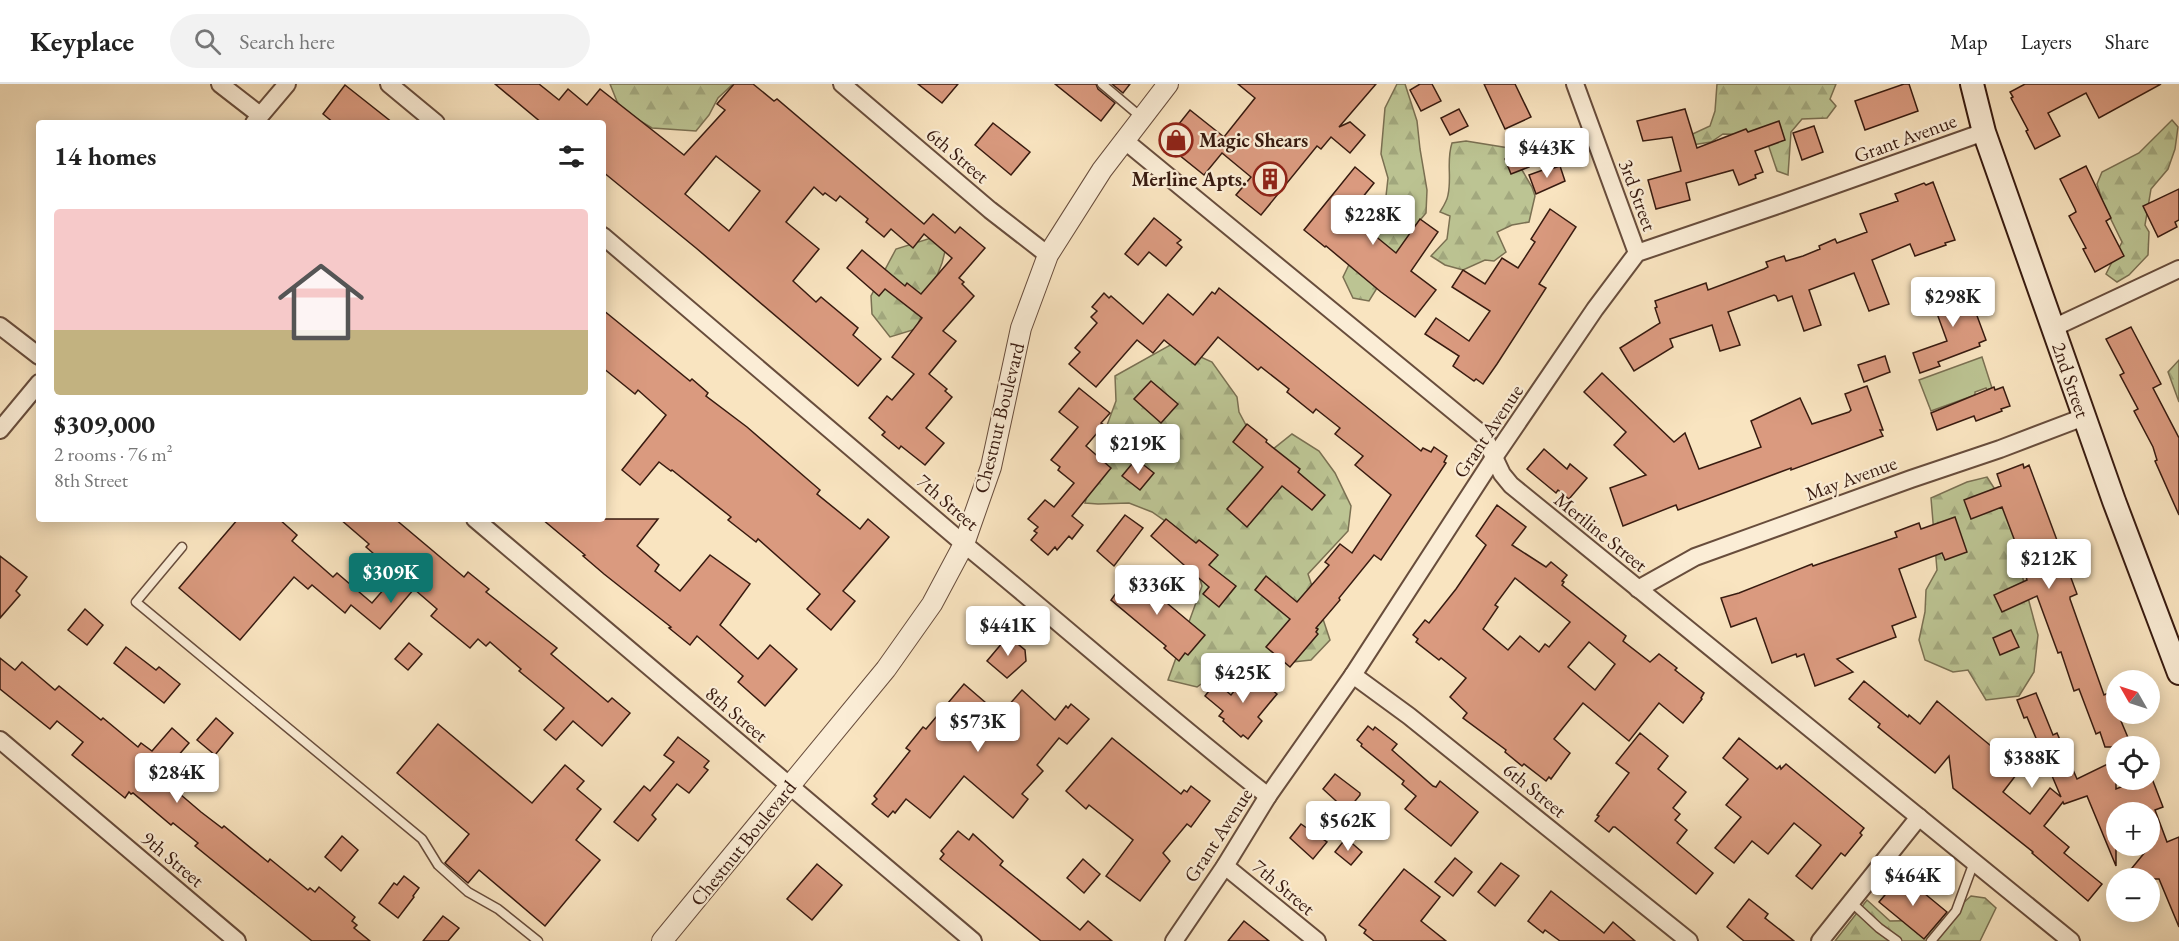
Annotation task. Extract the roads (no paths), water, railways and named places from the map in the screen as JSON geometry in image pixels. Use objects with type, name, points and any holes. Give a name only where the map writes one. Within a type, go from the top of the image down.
[{"type":"main road","name":"2nd Street","points":[[1972,84],[1984,132],[2084,417],[2179,673]]},
{"type":"street","points":[[220,84],[257,119],[287,84]]},
{"type":"street","points":[[389,84],[432,120]]},
{"type":"street","name":"6th Street","points":[[843,84],[990,210],[1048,255]]},
{"type":"street","name":"Chestnut Boulevard","points":[[662,941],[886,669],[932,604],[964,544],[991,467],[1021,328],[1048,255],[1102,170],[1168,84]]},
{"type":"street","name":"3rd Street","points":[[1575,84],[1637,253]]},
{"type":"street","name":"Grant Avenue","points":[[1174,941],[1225,866],[1268,796],[1353,675],[1495,456],[1595,309],[1637,253],[1984,132]]},
{"type":"street","name":"Meriline Street","points":[[1124,140],[1484,436],[1502,474],[1511,485],[2071,941]]},
{"type":"street","name":"7th Street","points":[[606,239],[964,544],[1024,592],[1213,753],[1268,796]]},
{"type":"street","points":[[2053,328],[2179,269]]},
{"type":"street","points":[[0,326],[36,355]]},
{"type":"street","points":[[0,430],[36,387]]},
{"type":"street","name":"May Avenue","points":[[1638,589],[1695,557],[2084,417]]},
{"type":"street","name":"8th Street","points":[[479,522],[973,941]]},
{"type":"street","name":"6th Street","points":[[1353,675],[1409,716],[1689,941]]},
{"type":"street","name":"9th Street","points":[[0,740],[237,941]]},
{"type":"street","points":[[1820,941],[1919,817]]},
{"type":"street","name":"7th Street","points":[[1225,866],[1317,941]]},
{"type":"lane","points":[[1102,84],[1141,117]]},
{"type":"lane","points":[[182,547],[136,602],[422,839],[438,865],[468,892],[498,909],[538,941]]},
{"type":"lane","points":[[1931,941],[1956,911],[1974,862]]},
{"type":"lane","points":[[1851,902],[1897,941]]},
{"type":"place","name":"Magic Shears","points":[[1176,140]]},
{"type":"place","name":"Merline Apts.","points":[[1270,179]]}]
